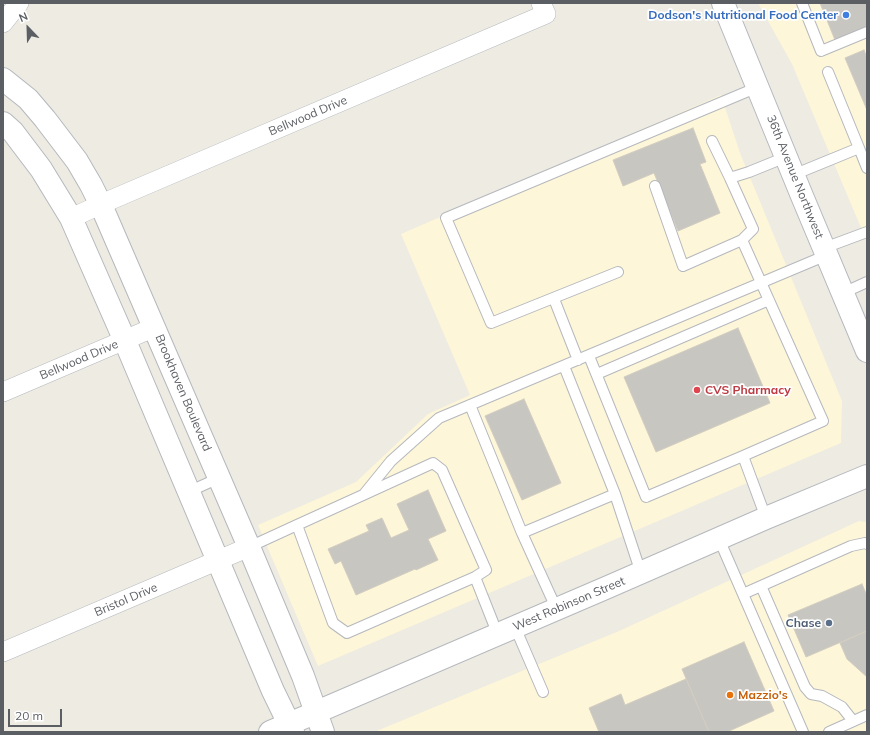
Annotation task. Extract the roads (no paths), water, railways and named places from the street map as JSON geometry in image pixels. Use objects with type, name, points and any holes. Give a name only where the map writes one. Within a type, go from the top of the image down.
[{"type":"street","points":[[3,22],[19,3]]},
{"type":"street","name":"36th Avenue Northwest","points":[[723,3],[867,351]]},
{"type":"street","name":"Bellwood Drive","points":[[71,218],[544,8]]},
{"type":"street","name":"Brookhaven Boulevard","points":[[3,79],[28,99],[45,119],[77,161],[91,184],[249,547],[320,722]]},
{"type":"street","points":[[3,123],[13,132],[41,169],[71,218],[125,341],[273,691],[284,729]]},
{"type":"street","name":"Bellwood Drive","points":[[3,392],[154,328]]},
{"type":"street","name":"West Robinson Street","points":[[284,729],[320,722],[506,631],[766,518],[867,476]]},
{"type":"street","name":"Bristol Drive","points":[[3,652],[249,547]]},
{"type":"lane","points":[[802,3],[821,51],[867,32]]},
{"type":"lane","points":[[828,72],[867,168]]},
{"type":"lane","points":[[618,272],[554,299],[491,323],[446,218],[758,87]]},
{"type":"lane","points":[[655,186],[684,266],[742,240],[753,229],[712,141]]},
{"type":"lane","points":[[730,178],[749,172],[790,166],[859,148]]},
{"type":"lane","points":[[363,495],[391,461],[439,418],[589,356],[761,282],[867,232]]},
{"type":"lane","points":[[589,356],[646,497],[823,421],[742,240]]},
{"type":"lane","points":[[843,293],[867,282]]},
{"type":"lane","points":[[554,299],[578,360]]},
{"type":"lane","points":[[597,374],[769,300]]},
{"type":"lane","points":[[564,366],[615,494],[641,573]]},
{"type":"lane","points":[[470,405],[522,533],[557,610]]},
{"type":"lane","points":[[743,456],[766,518]]},
{"type":"lane","points":[[249,547],[297,525],[433,463],[442,470],[486,570],[475,577],[346,632],[333,623],[297,525]]},
{"type":"lane","points":[[188,492],[219,478]]},
{"type":"lane","points":[[522,533],[615,494]]},
{"type":"lane","points":[[719,539],[803,732]]},
{"type":"lane","points":[[743,594],[851,546],[865,543],[867,544]]},
{"type":"lane","points":[[475,577],[542,692]]},
{"type":"lane","points":[[761,586],[805,687],[811,694],[822,696],[842,707],[853,722]]},
{"type":"lane","points":[[829,732],[867,715]]},
{"type":"place","name":"Dodson's Nutritional Food Center","points":[[846,15]]},
{"type":"place","name":"CVS Pharmacy","points":[[697,390]]},
{"type":"place","name":"Chase","points":[[829,623]]},
{"type":"place","name":"Mazzio's","points":[[730,695]]}]
